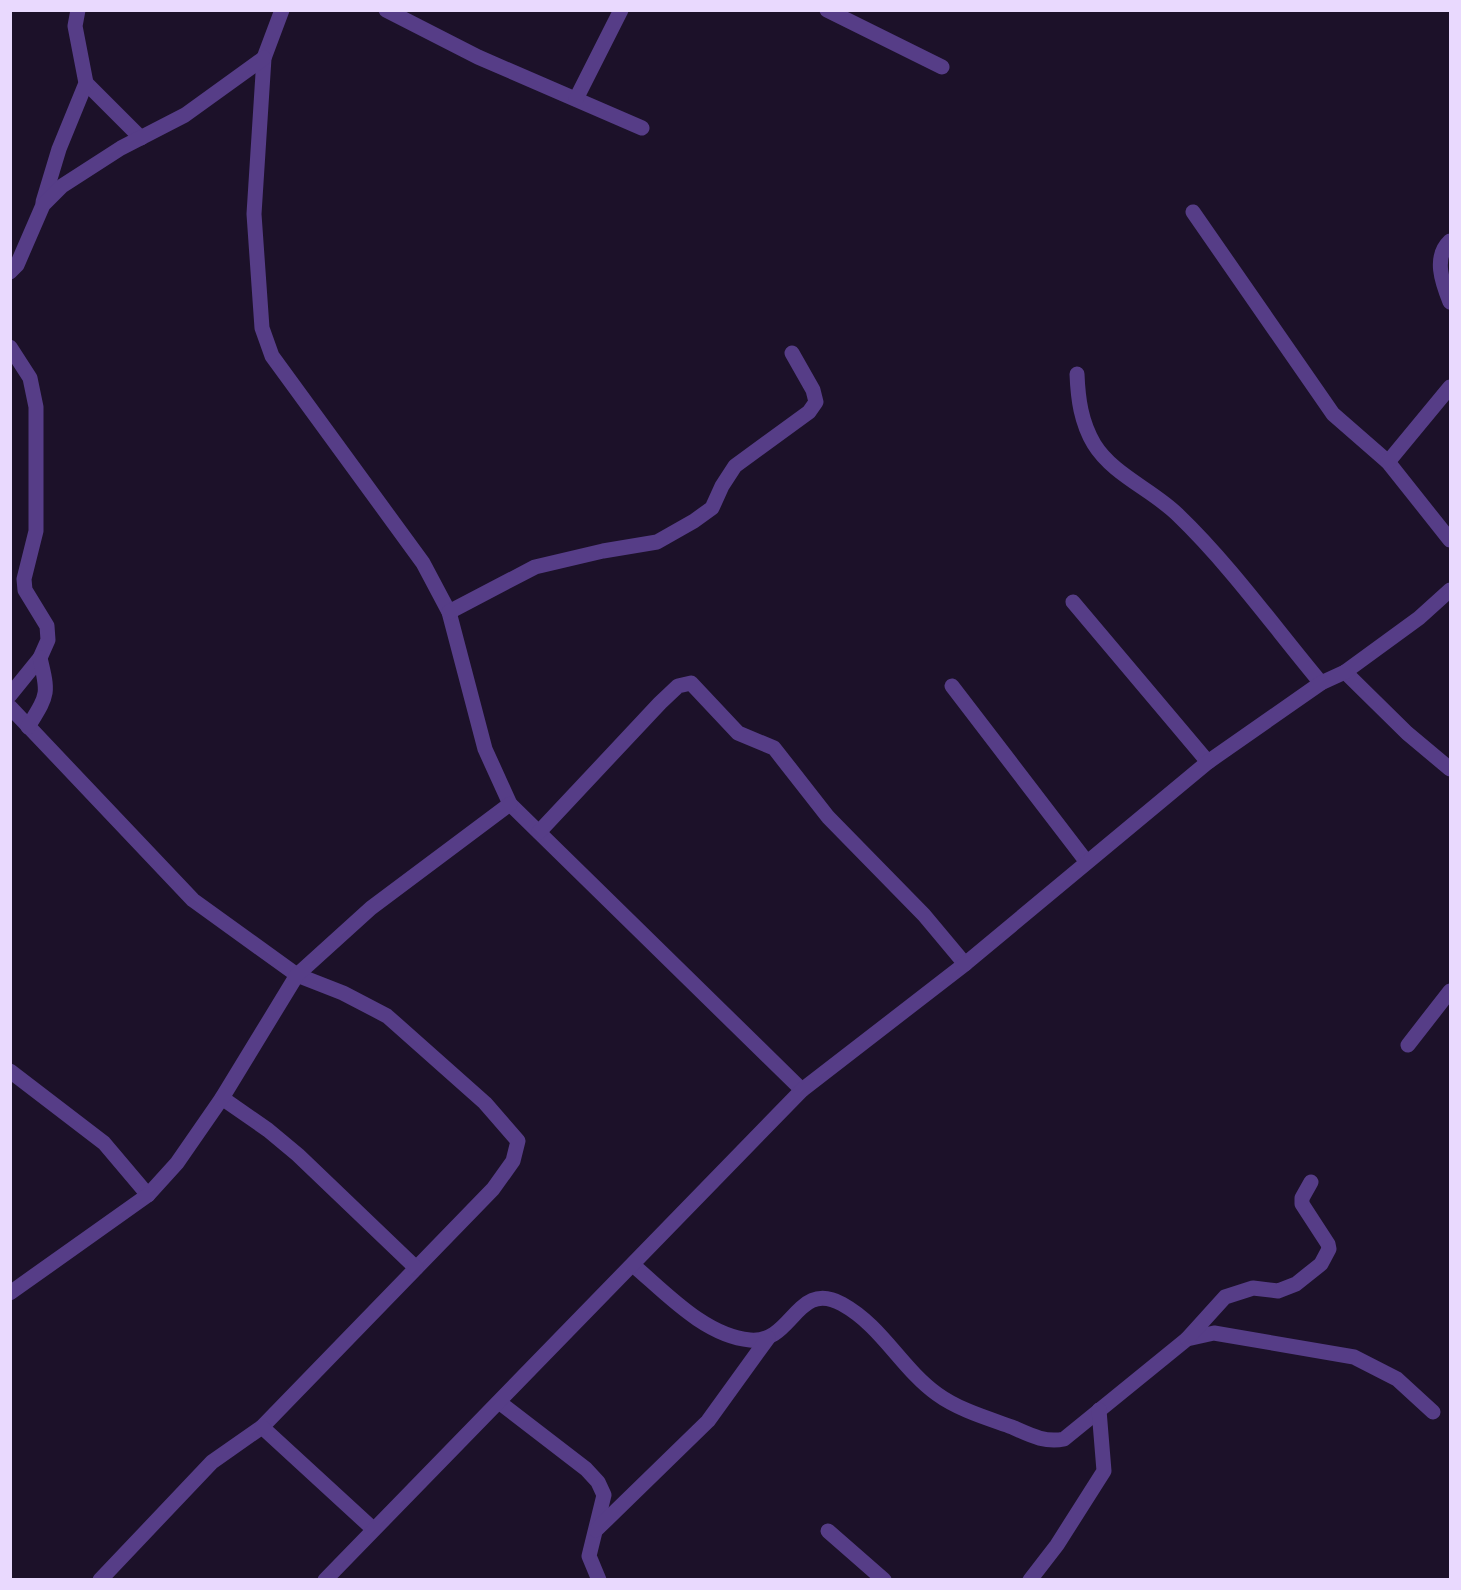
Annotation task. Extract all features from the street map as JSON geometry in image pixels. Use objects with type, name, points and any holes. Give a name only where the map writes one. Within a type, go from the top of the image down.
[{"type":"street","points":[[10,272],[17,265],[43,205],[59,149],[86,83],[75,26],[78,10]]},
{"type":"street","points":[[282,10],[264,58],[254,214],[262,328],[272,356],[423,563],[449,612],[485,749],[510,804],[802,1090]]},
{"type":"street","points":[[386,10],[478,57],[642,128]]},
{"type":"street","points":[[576,99],[621,10]]},
{"type":"street","points":[[827,10],[942,67]]},
{"type":"street","points":[[43,205],[62,186],[141,138],[185,115],[264,58]]},
{"type":"street","points":[[86,83],[141,138]]},
{"type":"street","points":[[1192,212],[1333,414],[1388,462],[1450,540]]},
{"type":"street","points":[[1450,241],[1443,247],[1438,260],[1450,302]]},
{"type":"street","points":[[10,347],[30,378],[36,407],[36,531],[24,579],[25,590],[47,626],[48,640],[40,658],[10,695]]},
{"type":"street","points":[[449,612],[535,567],[603,551],[657,542],[712,508],[735,466],[808,412],[816,402],[813,390],[792,352]]},
{"type":"street","points":[[1077,374],[1078,399],[1084,423],[1095,446],[1116,468],[1176,513],[1200,537],[1321,683]]},
{"type":"street","points":[[1388,462],[1450,387]]},
{"type":"street","points":[[325,1580],[372,1528],[499,1402],[802,1090],[965,964],[1086,861],[1208,762],[1321,683],[1345,672],[1419,618],[1450,590]]},
{"type":"street","points":[[1073,602],[1208,762]]},
{"type":"street","points":[[28,727],[44,702],[47,687],[40,658]]},
{"type":"street","points":[[1345,672],[1407,733],[1450,769]]},
{"type":"street","points":[[539,832],[660,703],[678,686],[691,683],[738,733],[774,748],[828,817],[924,915],[965,964]]},
{"type":"street","points":[[952,686],[1086,861]]},
{"type":"street","points":[[10,707],[194,900],[297,975],[343,993],[387,1016],[485,1103],[518,1140],[513,1161],[493,1189],[262,1427],[212,1462],[100,1580]]},
{"type":"street","points":[[10,1293],[148,1195],[177,1162],[222,1098],[297,975],[370,908],[510,804]]},
{"type":"street","points":[[1408,1044],[1450,991]]},
{"type":"street","points":[[10,1071],[104,1143],[148,1195]]},
{"type":"street","points":[[222,1098],[268,1130],[298,1155],[416,1268]]},
{"type":"street","points":[[596,1530],[708,1421],[768,1338],[814,1298],[827,1296],[870,1323],[937,1394],[956,1405],[1046,1441],[1064,1438],[1188,1339],[1225,1297],[1253,1288],[1278,1291],[1296,1284],[1321,1264],[1329,1249],[1328,1244],[1302,1204],[1302,1198],[1311,1182]]},
{"type":"street","points":[[633,1265],[712,1328],[752,1341],[768,1338]]},
{"type":"street","points":[[1188,1339],[1214,1333],[1354,1357],[1397,1379],[1433,1412]]},
{"type":"street","points":[[499,1402],[586,1469],[598,1482],[604,1495],[589,1556],[598,1580]]},
{"type":"street","points":[[1030,1580],[1057,1545],[1104,1471],[1099,1410]]},
{"type":"street","points":[[262,1427],[372,1528]]},
{"type":"street","points":[[828,1531],[884,1580]]}]
